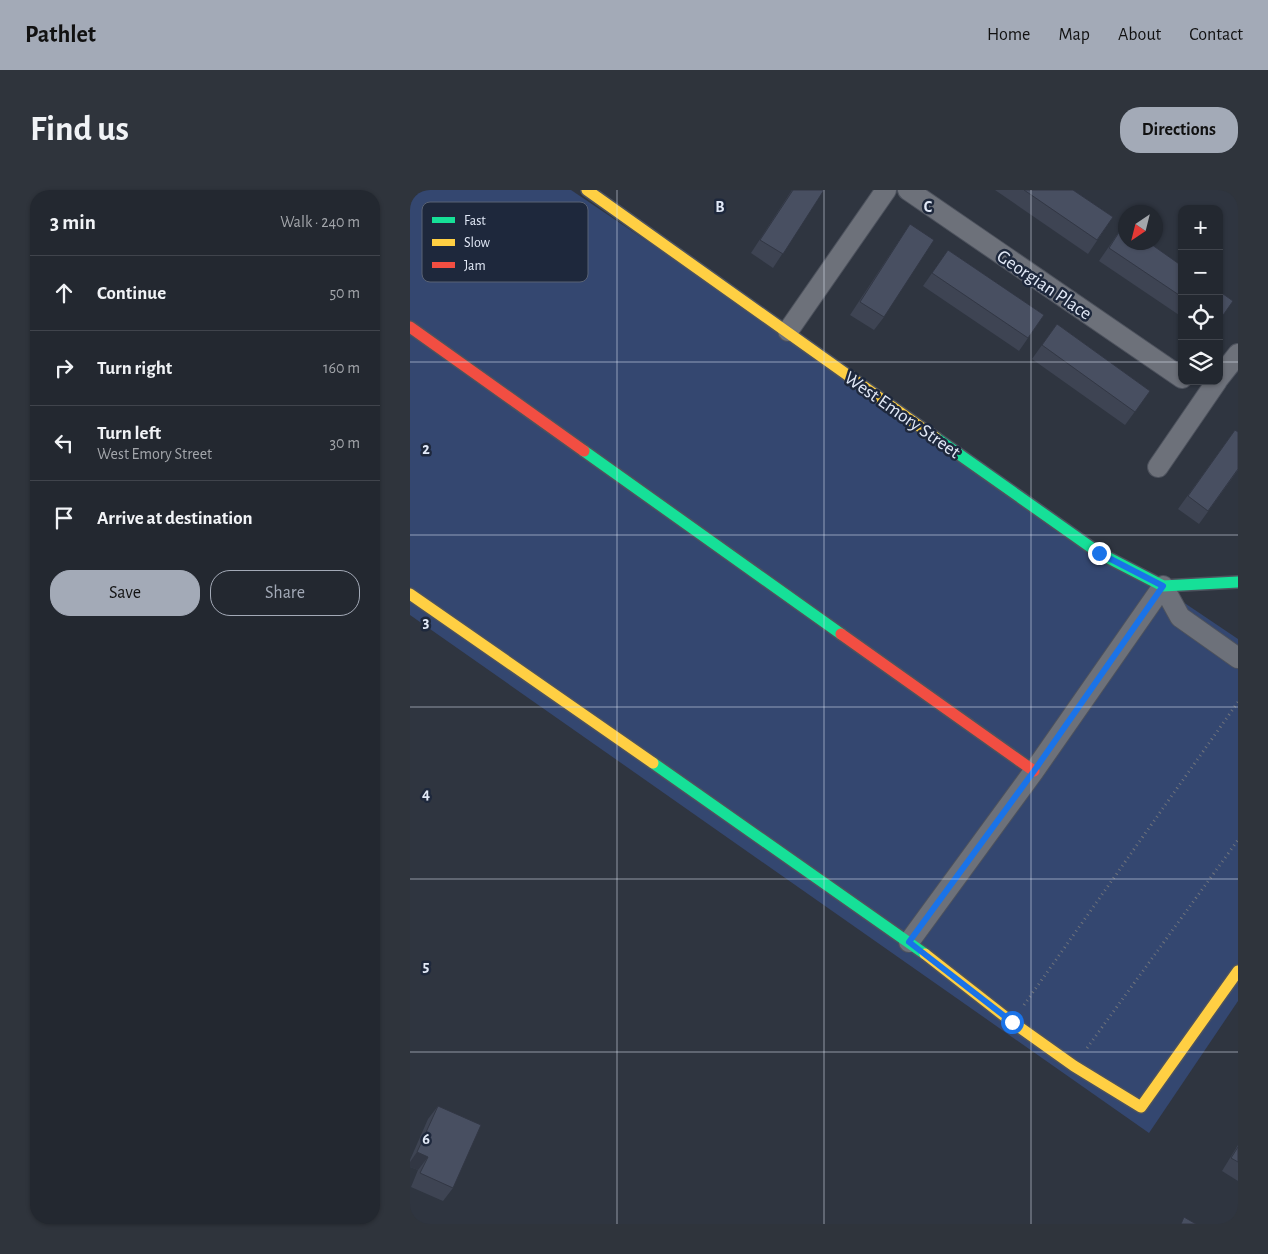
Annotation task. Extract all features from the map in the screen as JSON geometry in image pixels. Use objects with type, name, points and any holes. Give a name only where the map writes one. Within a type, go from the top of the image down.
[{"type":"street","name":"West Emory Street","points":[[587,190],[1099,553],[1163,586]]},
{"type":"street","points":[[788,331],[886,190]]},
{"type":"street","name":"Georgian Place","points":[[908,190],[1178,375]]},
{"type":"street","points":[[410,327],[1034,771]]},
{"type":"street","points":[[1223,373],[1238,354]]},
{"type":"street","points":[[1158,467],[1212,388]]},
{"type":"street","points":[[1163,586],[1238,582]]},
{"type":"street","points":[[909,942],[1034,771],[1163,586]]},
{"type":"street","points":[[1163,586],[1180,617],[1238,658]]},
{"type":"street","points":[[410,594],[909,942],[1012,1022],[1074,1066],[1142,1107],[1238,971]]},
{"type":"path","points":[[1012,1022],[1238,702]]},
{"type":"path","points":[[1074,1066],[1238,840]]},
{"type":"shaded area","points":[[410,190],[571,190],[1238,639],[1238,1001],[1149,1133],[410,615]]},
{"type":"building","points":[[793,190],[824,190],[783,254],[760,240]]},
{"type":"building","points":[[1024,190],[1073,190],[1113,217],[1097,240]]},
{"type":"building","points":[[910,224],[934,240],[884,317],[860,302]]},
{"type":"building","points":[[1118,234],[1118,250],[1159,250],[1178,263],[1178,294],[1109,248]]},
{"type":"building","points":[[948,250],[1044,315],[1028,338],[932,273]]},
{"type":"building","points":[[1223,294],[1233,301],[1223,315]]},
{"type":"building","points":[[1057,324],[1150,391],[1135,412],[1042,345]]},
{"type":"building","points":[[1235,430],[1238,432],[1238,469],[1208,511],[1188,496]]},
{"type":"building","points":[[438,1106],[481,1125],[453,1188],[420,1173],[428,1157],[417,1152]]},
{"type":"building","points":[[1238,1147],[1238,1162],[1231,1158]]},
{"type":"building","points":[[1184,1217],[1196,1224],[1181,1224]]},
{"type":"traffic: fast","points":[[936,438],[1099,553],[1163,586],[1238,582]]},
{"type":"traffic: fast","points":[[584,451],[841,634]]},
{"type":"traffic: fast","points":[[653,763],[925,954]]},
{"type":"traffic: slow","points":[[587,190],[936,438]]},
{"type":"traffic: slow","points":[[410,594],[653,763]]},
{"type":"traffic: slow","points":[[925,954],[1012,1022],[1074,1066],[1141,1107],[1238,971]]},
{"type":"traffic: jam","points":[[410,327],[584,451]]},
{"type":"traffic: jam","points":[[841,634],[1034,771]]},
{"type":"route","points":[[1012,1022],[909,942],[1034,771],[1163,586],[1099,553]]}]
